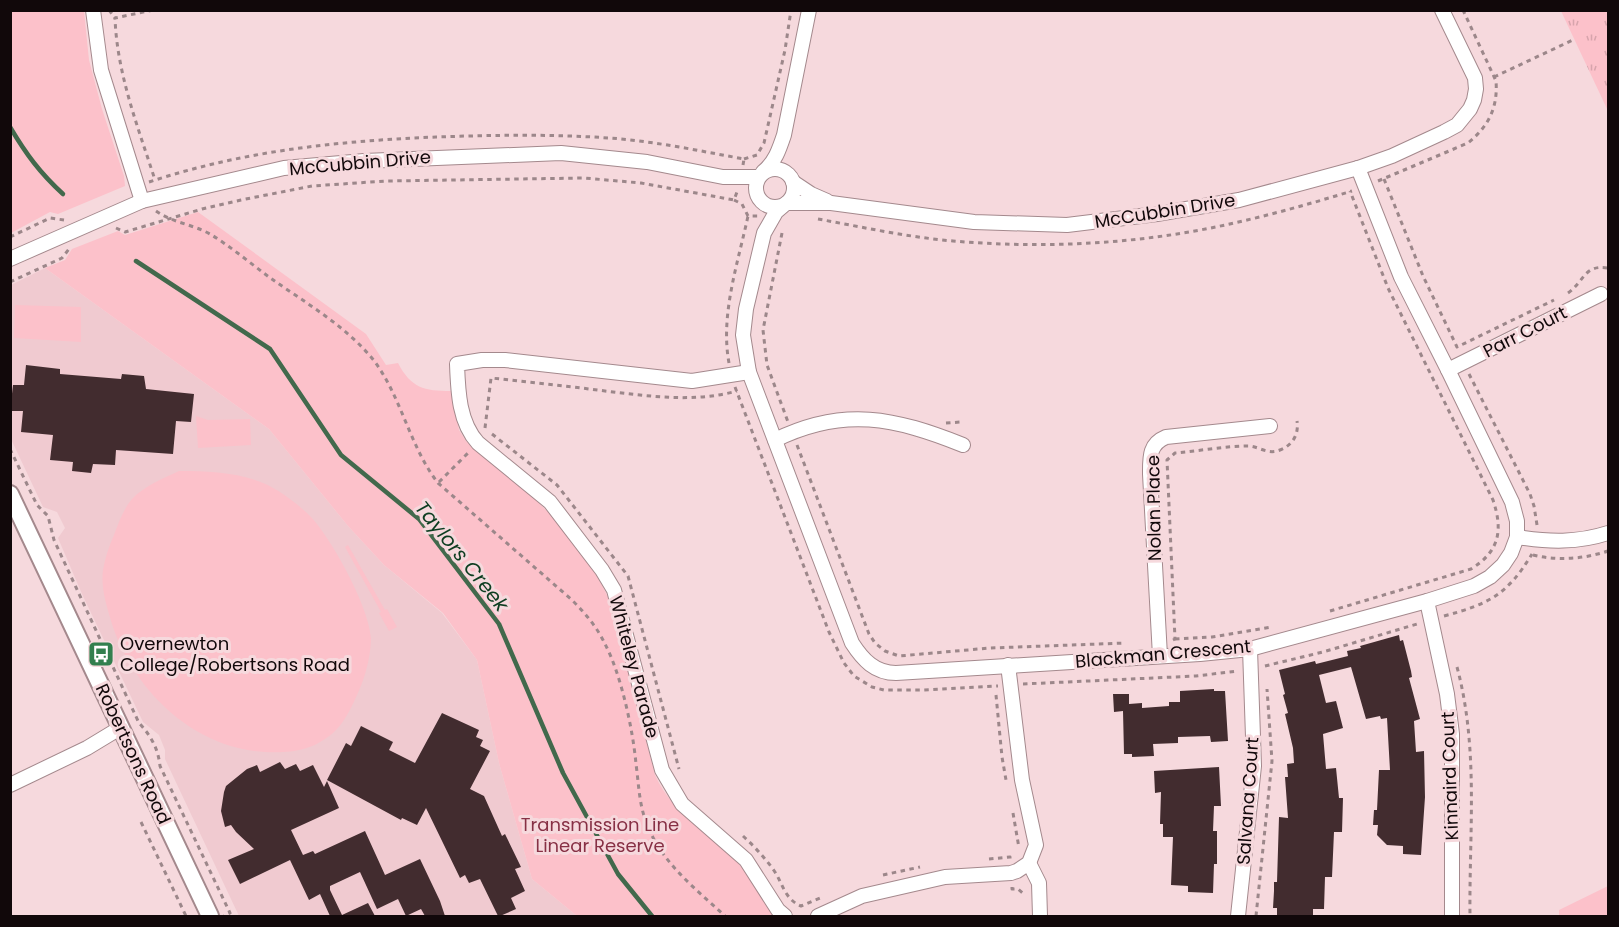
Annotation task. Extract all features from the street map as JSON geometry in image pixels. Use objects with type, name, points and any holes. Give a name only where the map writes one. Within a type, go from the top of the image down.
[{"type":"street","points":[[93,10],[101,70],[142,201]]},
{"type":"street","points":[[767,218],[755,188],[760,175],[771,165],[777,155],[784,135],[809,10]]},
{"type":"street","name":"McCubbin Drive","points":[[785,204],[831,203],[974,222],[1067,225],[1157,214],[1239,200],[1358,168],[1392,156],[1457,124],[1465,117],[1474,100],[1475,78],[1442,10]]},
{"type":"street","points":[[757,196],[771,207],[785,204],[794,194],[792,179],[786,165],[784,135]]},
{"type":"street","name":"McCubbin Drive","points":[[10,259],[142,201],[284,168],[364,161],[465,155],[561,153],[606,157],[740,181],[757,196]]},
{"type":"street","points":[[1358,168],[1401,277],[1512,502],[1517,537],[1552,542],[1577,540],[1608,532]]},
{"type":"street","points":[[760,175],[768,170],[780,169],[792,179]]},
{"type":"street","name":"McCubbin Drive","points":[[740,181],[760,175]]},
{"type":"street","name":"McCubbin Drive","points":[[792,179],[811,194],[831,203]]},
{"type":"street","name":"Blackman Crescent","points":[[785,204],[767,218],[744,322],[744,350],[749,372],[852,643],[867,662],[883,673],[1008,665],[1160,649],[1200,654],[1250,649],[1474,586],[1490,578],[1503,565],[1517,537]]},
{"type":"street","name":"Parr Court","points":[[1448,370],[1601,294]]},
{"type":"street","points":[[442,368],[482,360],[505,360],[692,381],[749,372]]},
{"type":"street","name":"Whiteley Parade","points":[[457,364],[458,386],[469,433],[550,502],[602,570],[614,590],[662,770],[671,787],[682,804],[695,817],[746,860],[784,916]]},
{"type":"street","points":[[775,440],[818,423],[858,418],[911,427],[963,446]]},
{"type":"street","name":"Nolan Place","points":[[1160,649],[1150,474],[1150,454],[1153,446],[1158,440],[1166,437],[1270,426]]},
{"type":"street","name":"Robertsons Road","points":[[10,494],[210,916]]},
{"type":"street","name":"Kinnaird Court","points":[[1427,601],[1447,694],[1452,734],[1452,916]]},
{"type":"street","name":"Salvana Court","points":[[1238,916],[1254,766],[1250,649]]},
{"type":"street","points":[[818,916],[862,896],[945,877],[1011,873],[1029,863],[1036,846],[1022,780],[1008,665]]},
{"type":"street","points":[[10,784],[87,748],[103,747],[122,733]]},
{"type":"street","points":[[1029,863],[1039,883],[1040,916]]},
{"type":"path","points":[[109,10],[115,18],[116,44],[122,77],[155,180]]},
{"type":"path","points":[[115,18],[153,10]]},
{"type":"path","points":[[137,186],[197,167],[318,144],[465,136],[548,135],[611,138],[744,159],[757,155],[764,143],[785,50],[791,10]]},
{"type":"path","points":[[811,217],[886,232],[952,241],[1039,244],[1106,242],[1233,224],[1366,186],[1468,143],[1479,134],[1494,111],[1497,92],[1494,77],[1463,10]]},
{"type":"path","points":[[1494,77],[1575,39]]},
{"type":"path","points":[[734,200],[744,159]]},
{"type":"path","points":[[108,232],[117,228],[125,232],[231,202],[312,186],[386,181],[584,178],[641,183],[734,200],[742,204],[748,216],[732,289],[727,330],[727,352],[731,375],[829,632],[844,663],[854,676],[872,687],[884,690],[924,690],[1196,676],[1251,669],[1323,652],[1475,608],[1498,595],[1519,575],[1532,554],[1535,540],[1537,519],[1530,494],[1423,276],[1384,179]]},
{"type":"path","points":[[1324,613],[1471,569],[1490,554],[1499,530],[1493,500],[1388,288],[1350,191]]},
{"type":"path","points":[[142,201],[167,219],[211,234],[341,329],[364,351],[382,375],[415,445],[438,483],[572,600],[597,630],[609,651],[624,700],[634,748],[640,809],[648,829],[657,846],[678,873],[726,916]]},
{"type":"path","points":[[10,237],[50,218],[63,220],[73,216]]},
{"type":"path","points":[[748,216],[767,218],[784,226],[763,330],[767,365],[869,634],[875,644],[899,656],[990,648],[1128,643]]},
{"type":"path","points":[[10,282],[62,258],[71,246]]},
{"type":"path","points":[[1566,294],[1572,291],[1582,276],[1590,270],[1599,267],[1608,268]]},
{"type":"path","points":[[1457,347],[1557,299]]},
{"type":"path","points":[[679,770],[628,576],[557,485],[485,428],[491,378],[682,398],[716,397],[737,391]]},
{"type":"path","points":[[1176,639],[1167,460],[1175,453],[1252,446],[1271,452],[1280,450],[1294,439],[1298,429],[1297,421]]},
{"type":"path","points":[[438,483],[478,443]]},
{"type":"path","points":[[10,449],[37,505],[48,516],[54,540],[139,723],[152,737],[160,766],[231,915],[223,916]]},
{"type":"path","points":[[1532,554],[1550,559],[1576,558],[1608,551]]},
{"type":"path","points":[[1160,649],[1176,639],[1212,637],[1281,625]]},
{"type":"path","points":[[141,822],[186,916]]},
{"type":"path","points":[[737,832],[755,846],[774,871],[791,902],[801,906],[827,894]]},
{"type":"path","points":[[989,859],[1010,857],[1012,889],[1018,889],[1026,896]]},
{"type":"path","points":[[883,875],[925,866]]},
{"type":"shaded area","points":[[45,268],[269,429],[348,526],[384,565],[442,613],[477,660],[499,763],[532,879],[577,916],[239,916],[165,759],[165,750],[159,735],[143,722],[82,594],[58,538],[65,528],[57,512],[43,507],[11,439],[11,285]]},
{"type":"green space","points":[[11,10],[84,11],[89,60],[125,186],[58,214],[50,212],[11,233]]},
{"type":"green space","points":[[1561,11],[1608,11],[1608,111]]},
{"type":"green space","name":"Transmission Line Linear Reserve","points":[[198,212],[366,334],[386,365],[398,363],[413,383],[426,389],[451,391],[459,430],[466,441],[520,485],[552,516],[586,558],[604,589],[611,604],[655,775],[664,791],[686,817],[747,873],[774,916],[577,916],[532,879],[499,763],[477,660],[443,613],[384,565],[348,526],[269,429],[45,268],[65,260],[72,249],[118,231],[125,235]]},
{"type":"green space","points":[[15,305],[81,307],[81,342],[14,338]]},
{"type":"green space","points":[[196,416],[208,420],[250,419],[251,445],[198,448]]},
{"type":"green space","points":[[179,471],[232,474],[253,479],[276,490],[295,503],[320,528],[357,592],[369,625],[371,638],[366,672],[354,703],[338,728],[317,744],[301,750],[265,752],[238,748],[212,739],[188,725],[166,708],[147,688],[131,665],[118,640],[103,587],[103,570],[109,548],[126,507],[132,499],[148,486]]},
{"type":"green space","points":[[348,545],[397,627],[389,631],[345,547]]},
{"type":"green space","points":[[1608,886],[1608,916],[1559,916],[1559,910]]},
{"type":"building","points":[[26,365],[60,369],[60,374],[121,379],[122,374],[144,376],[146,389],[194,394],[191,422],[176,421],[173,454],[116,450],[115,465],[93,464],[91,473],[72,471],[73,462],[50,460],[53,435],[21,432],[23,411],[10,411],[13,385],[24,385]]},
{"type":"building","points":[[1399,635],[1400,641],[1403,640],[1411,671],[1412,677],[1409,678],[1420,719],[1414,721],[1416,752],[1424,751],[1425,797],[1421,855],[1403,854],[1403,846],[1387,845],[1377,835],[1378,825],[1373,825],[1374,810],[1377,810],[1379,770],[1390,770],[1387,718],[1381,719],[1380,716],[1366,719],[1351,667],[1319,675],[1326,703],[1336,701],[1343,728],[1323,734],[1326,769],[1336,768],[1339,798],[1343,798],[1342,832],[1334,832],[1332,877],[1325,877],[1324,909],[1313,909],[1313,916],[1277,916],[1277,908],[1273,908],[1274,882],[1277,882],[1279,817],[1288,818],[1285,777],[1288,777],[1287,764],[1294,763],[1285,714],[1288,713],[1283,695],[1285,694],[1279,670],[1348,656],[1347,651]]},
{"type":"building","points":[[1214,689],[1214,691],[1225,691],[1228,741],[1211,742],[1210,736],[1178,737],[1178,743],[1153,744],[1154,756],[1132,757],[1132,754],[1124,754],[1123,711],[1114,712],[1113,694],[1129,694],[1129,704],[1142,703],[1142,708],[1169,706],[1169,702],[1180,702],[1180,691]]},
{"type":"building","points":[[442,713],[479,730],[476,737],[483,740],[480,746],[490,751],[470,789],[484,796],[502,836],[505,834],[521,867],[515,869],[525,891],[511,898],[516,909],[500,916],[480,879],[469,883],[465,875],[460,878],[426,808],[417,825],[402,818],[401,820],[327,780],[346,743],[351,746],[361,726],[393,742],[389,750],[415,763]]},
{"type":"building","points":[[280,762],[285,769],[296,764],[300,771],[313,765],[324,787],[327,781],[339,808],[291,830],[303,855],[313,851],[315,854],[365,831],[385,875],[420,859],[445,916],[425,916],[421,909],[406,916],[398,899],[377,909],[360,872],[330,886],[330,890],[342,915],[368,903],[375,916],[330,916],[320,894],[309,900],[290,860],[240,884],[228,860],[254,849],[231,825],[225,827],[221,811],[224,792],[226,786],[247,769],[257,765],[260,772]]},
{"type":"building","points":[[1219,767],[1221,806],[1214,806],[1213,831],[1217,831],[1217,864],[1214,864],[1213,893],[1188,892],[1188,886],[1171,885],[1173,837],[1163,837],[1163,824],[1160,824],[1161,792],[1155,793],[1154,771]]},
{"type":"waterway","name":"Taylors Creek","points":[[10,127],[34,163],[63,194]]},
{"type":"waterway","name":"Taylors Creek","points":[[136,261],[270,349],[341,455],[419,519],[499,624],[563,773],[618,874],[652,916]]},
{"type":"place","name":"Overnewton College/Robertsons Road","points":[[101,654]]}]
